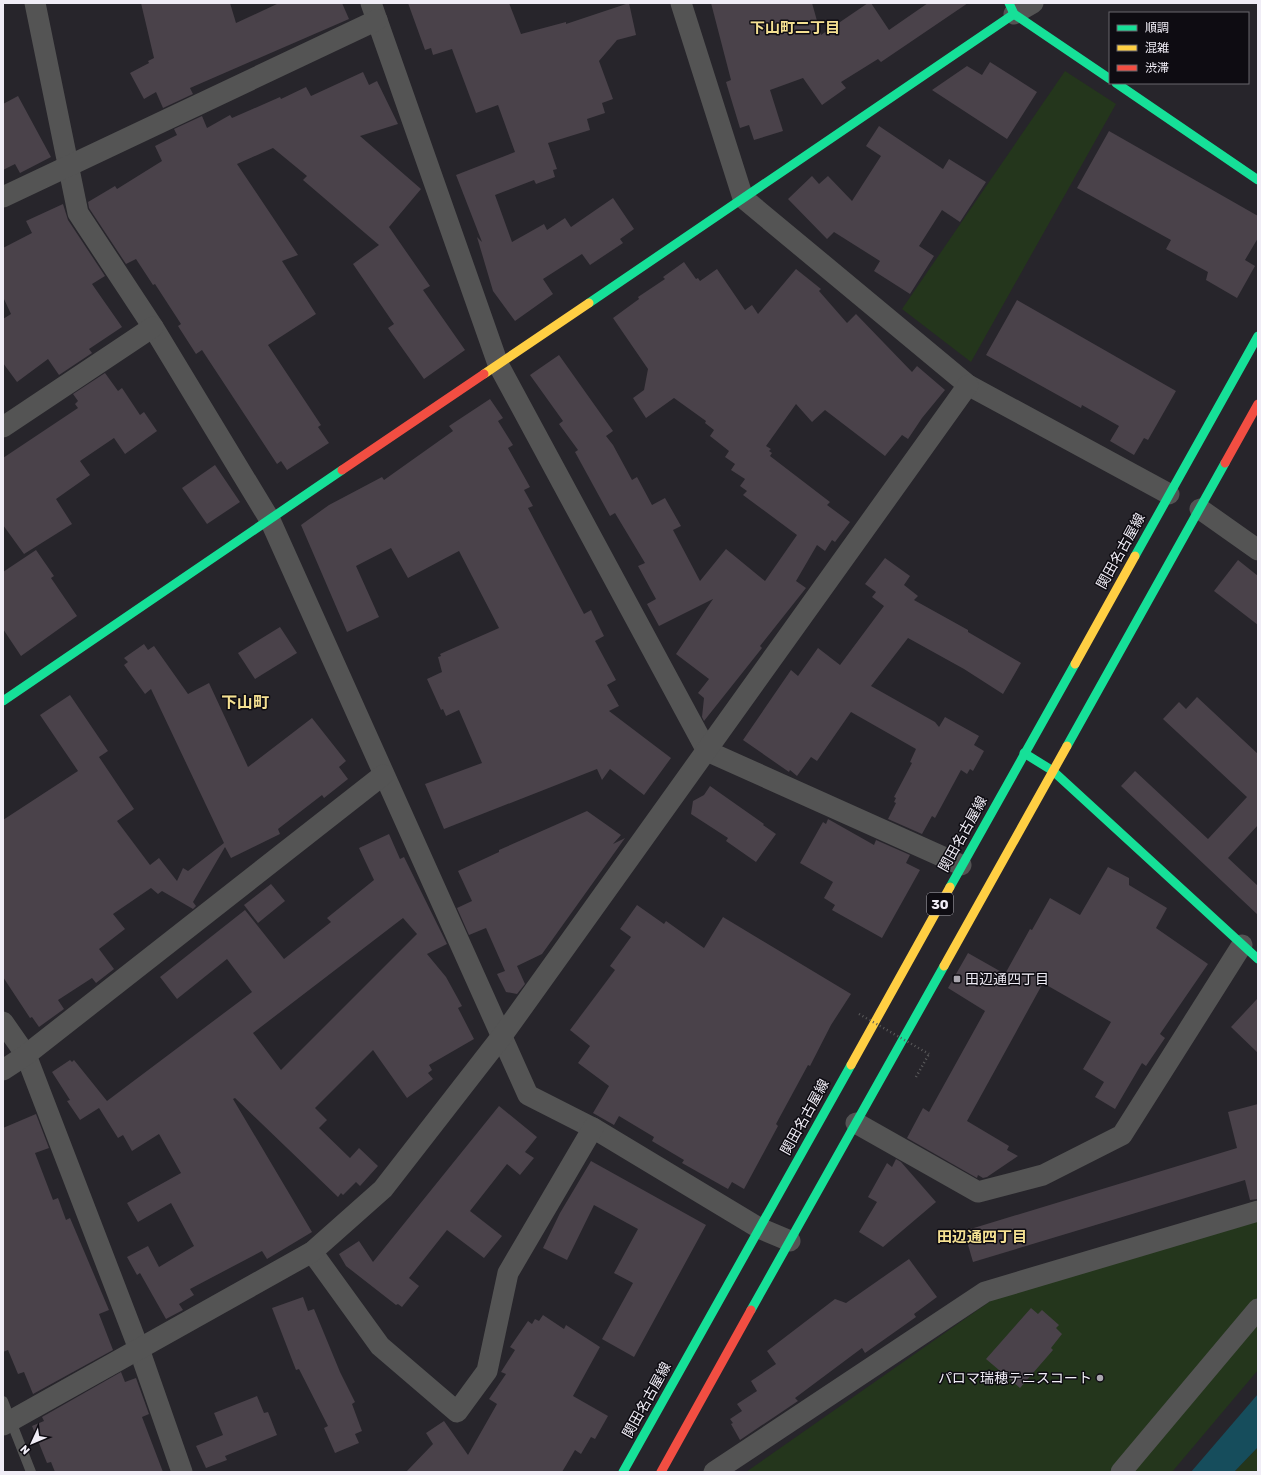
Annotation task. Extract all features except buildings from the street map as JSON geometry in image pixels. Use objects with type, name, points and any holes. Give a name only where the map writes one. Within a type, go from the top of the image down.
[{"type":"main road","points":[[3,701],[743,198],[1011,8],[1109,78]]},
{"type":"main road","points":[[1117,84],[1258,180]]},
{"type":"main road","name":"関田名古屋線","points":[[623,1472],[1024,752],[1258,336]]},
{"type":"main road","name":"30","points":[[661,1472],[1258,404]]},
{"type":"main road","points":[[1024,752],[1053,771],[1258,959]]},
{"type":"street","points":[[35,3],[70,167],[78,213],[153,327],[270,520],[383,775],[528,1095],[593,1128],[759,1228],[790,1241]]},
{"type":"street","points":[[681,3],[743,198],[968,385],[1169,494]]},
{"type":"street","points":[[1011,8],[1033,3]]},
{"type":"street","points":[[3,197],[70,167],[374,12],[498,364],[707,751],[962,865]]},
{"type":"street","points":[[3,427],[153,327]]},
{"type":"street","points":[[7,1423],[312,1252],[384,1189],[502,1036],[968,385]]},
{"type":"street","points":[[1200,509],[1258,550]]},
{"type":"street","points":[[3,1070],[26,1055],[383,775]]},
{"type":"street","points":[[856,1123],[978,1192],[1044,1175],[1122,1135],[1242,945]]},
{"type":"street","points":[[3,1022],[26,1055],[139,1349],[182,1472]]},
{"type":"street","points":[[312,1252],[380,1346],[457,1412],[487,1371],[508,1273],[593,1128]]},
{"type":"street","points":[[714,1472],[985,1292],[1258,1211]]},
{"type":"street","points":[[1121,1472],[1258,1309]]},
{"type":"lane","points":[[3,1401],[7,1423],[30,1472]]},
{"type":"path","points":[[859,1014],[929,1054],[916,1077]]},
{"type":"green space","points":[[1065,71],[1116,104],[971,362],[902,309]]},
{"type":"green space","points":[[1258,1221],[1258,1370],[1172,1472],[746,1472],[992,1300]]},
{"type":"green space","points":[[1258,1447],[1258,1472],[1234,1472]]},
{"type":"water","points":[[1258,1394],[1258,1447],[1234,1472],[1191,1472]]},
{"type":"traffic: fast","points":[[1009,3],[1014,14],[1109,78]]},
{"type":"traffic: fast","points":[[589,303],[1014,14]]},
{"type":"traffic: fast","points":[[1117,84],[1258,180]]},
{"type":"traffic: fast","points":[[1135,556],[1258,336]]},
{"type":"traffic: fast","points":[[1067,746],[1225,463]]},
{"type":"traffic: fast","points":[[3,701],[342,470]]},
{"type":"traffic: fast","points":[[950,887],[1075,664]]},
{"type":"traffic: fast","points":[[1024,753],[1053,771],[1258,959]]},
{"type":"traffic: fast","points":[[751,1310],[944,966]]},
{"type":"traffic: fast","points":[[623,1472],[851,1065]]},
{"type":"traffic: slow","points":[[484,374],[589,303]]},
{"type":"traffic: slow","points":[[1075,664],[1135,556]]},
{"type":"traffic: slow","points":[[944,966],[1067,746]]},
{"type":"traffic: slow","points":[[851,1065],[950,887]]},
{"type":"traffic: jam","points":[[342,470],[484,374]]},
{"type":"traffic: jam","points":[[1225,463],[1258,404]]},
{"type":"traffic: jam","points":[[661,1472],[751,1310]]},
{"type":"place","name":"田辺通四丁目","points":[[957,979]]},
{"type":"place","name":"パロマ瑞穂テニスコート","points":[[1100,1378]]},
{"type":"district","name":"下山町二丁目","points":[[795,28]]},
{"type":"district","name":"下山町","points":[[245,702]]},
{"type":"district","name":"田辺通四丁目","points":[[982,1237]]}]
